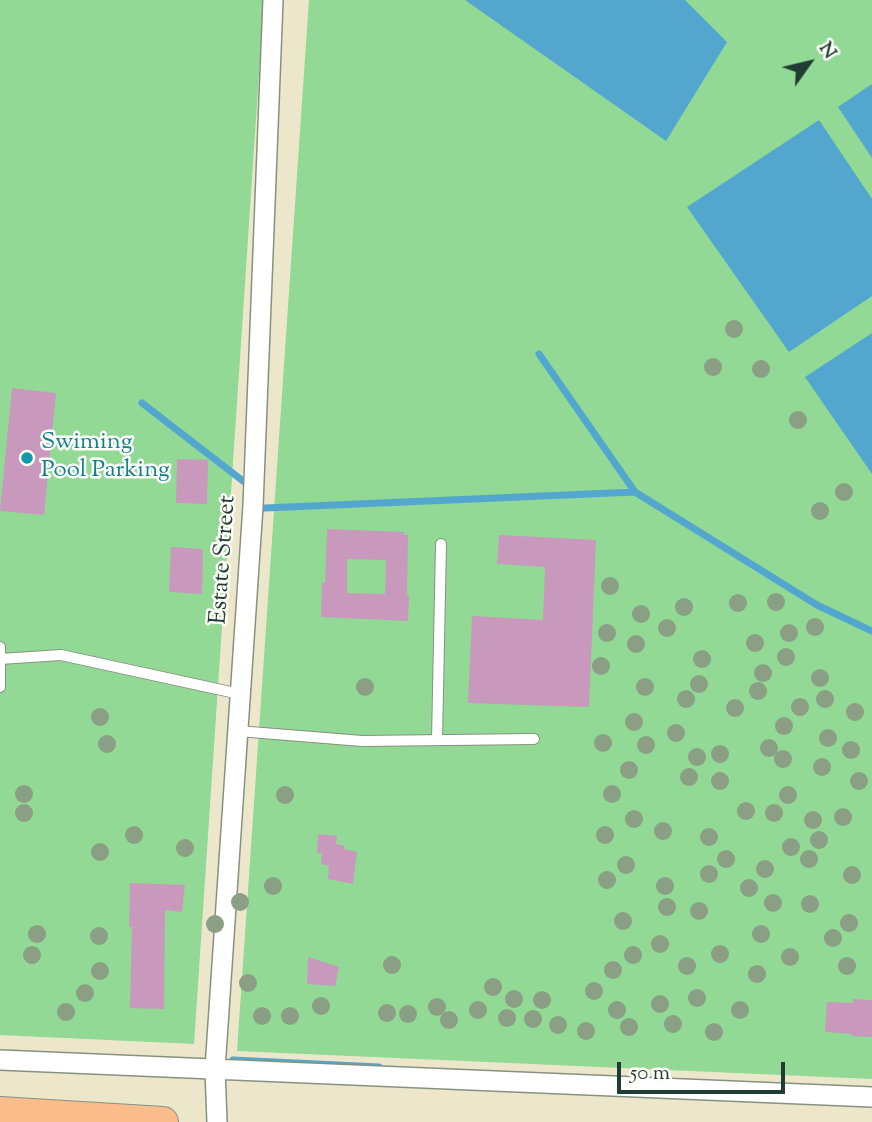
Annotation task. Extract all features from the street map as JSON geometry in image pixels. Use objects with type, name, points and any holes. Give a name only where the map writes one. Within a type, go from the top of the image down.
[{"type":"main road","points":[[0,1112],[163,1122]]},
{"type":"street","name":"Estate Street","points":[[218,1122],[215,1069],[253,506],[273,0]]},
{"type":"street","points":[[0,1060],[872,1097]]},
{"type":"lane","points":[[437,740],[441,544]]},
{"type":"lane","points":[[0,647],[0,687]]},
{"type":"lane","points":[[0,659],[61,655],[240,694]]},
{"type":"lane","points":[[238,731],[362,741],[534,739]]},
{"type":"green space","points":[[0,0],[264,0],[194,1044],[0,1035]]},
{"type":"green space","points":[[309,0],[872,0],[872,1079],[237,1051]]},
{"type":"water","points":[[465,0],[685,0],[727,42],[666,141]]},
{"type":"water","points":[[872,84],[872,158],[838,107]]},
{"type":"water","points":[[819,120],[872,199],[872,296],[789,352],[687,207]]},
{"type":"water","points":[[872,333],[872,474],[805,377]]},
{"type":"building","name":"Swiming Pool Parking","points":[[12,388],[56,393],[44,515],[0,511]]},
{"type":"building","points":[[177,459],[208,460],[207,504],[176,503]]},
{"type":"building","points":[[327,529],[404,532],[404,535],[408,535],[408,621],[321,617],[322,583],[325,583]],"holes":[[[347,559],[386,560],[385,594],[347,593]]]},
{"type":"building","points":[[499,535],[596,540],[589,707],[468,703],[472,616],[543,620],[545,567],[497,564]]},
{"type":"building","points":[[171,547],[203,549],[202,594],[169,592]]},
{"type":"building","points":[[318,834],[337,836],[336,844],[357,852],[353,884],[328,879],[329,866],[321,864],[322,853],[317,853]]},
{"type":"building","points":[[130,883],[185,885],[182,912],[165,910],[164,1009],[130,1008]]},
{"type":"building","points":[[308,957],[339,967],[335,986],[307,984]]},
{"type":"building","points":[[853,999],[872,1000],[872,1037],[825,1032],[827,1002],[853,1003]]},
{"type":"waterway","points":[[539,354],[635,492],[817,605],[872,631]]},
{"type":"waterway","points":[[142,403],[243,481]]},
{"type":"waterway","points":[[265,508],[635,492]]},
{"type":"waterway","points":[[233,1060],[379,1067]]},
{"type":"place","name":"Swiming Pool Parking","points":[[27,458]]}]
